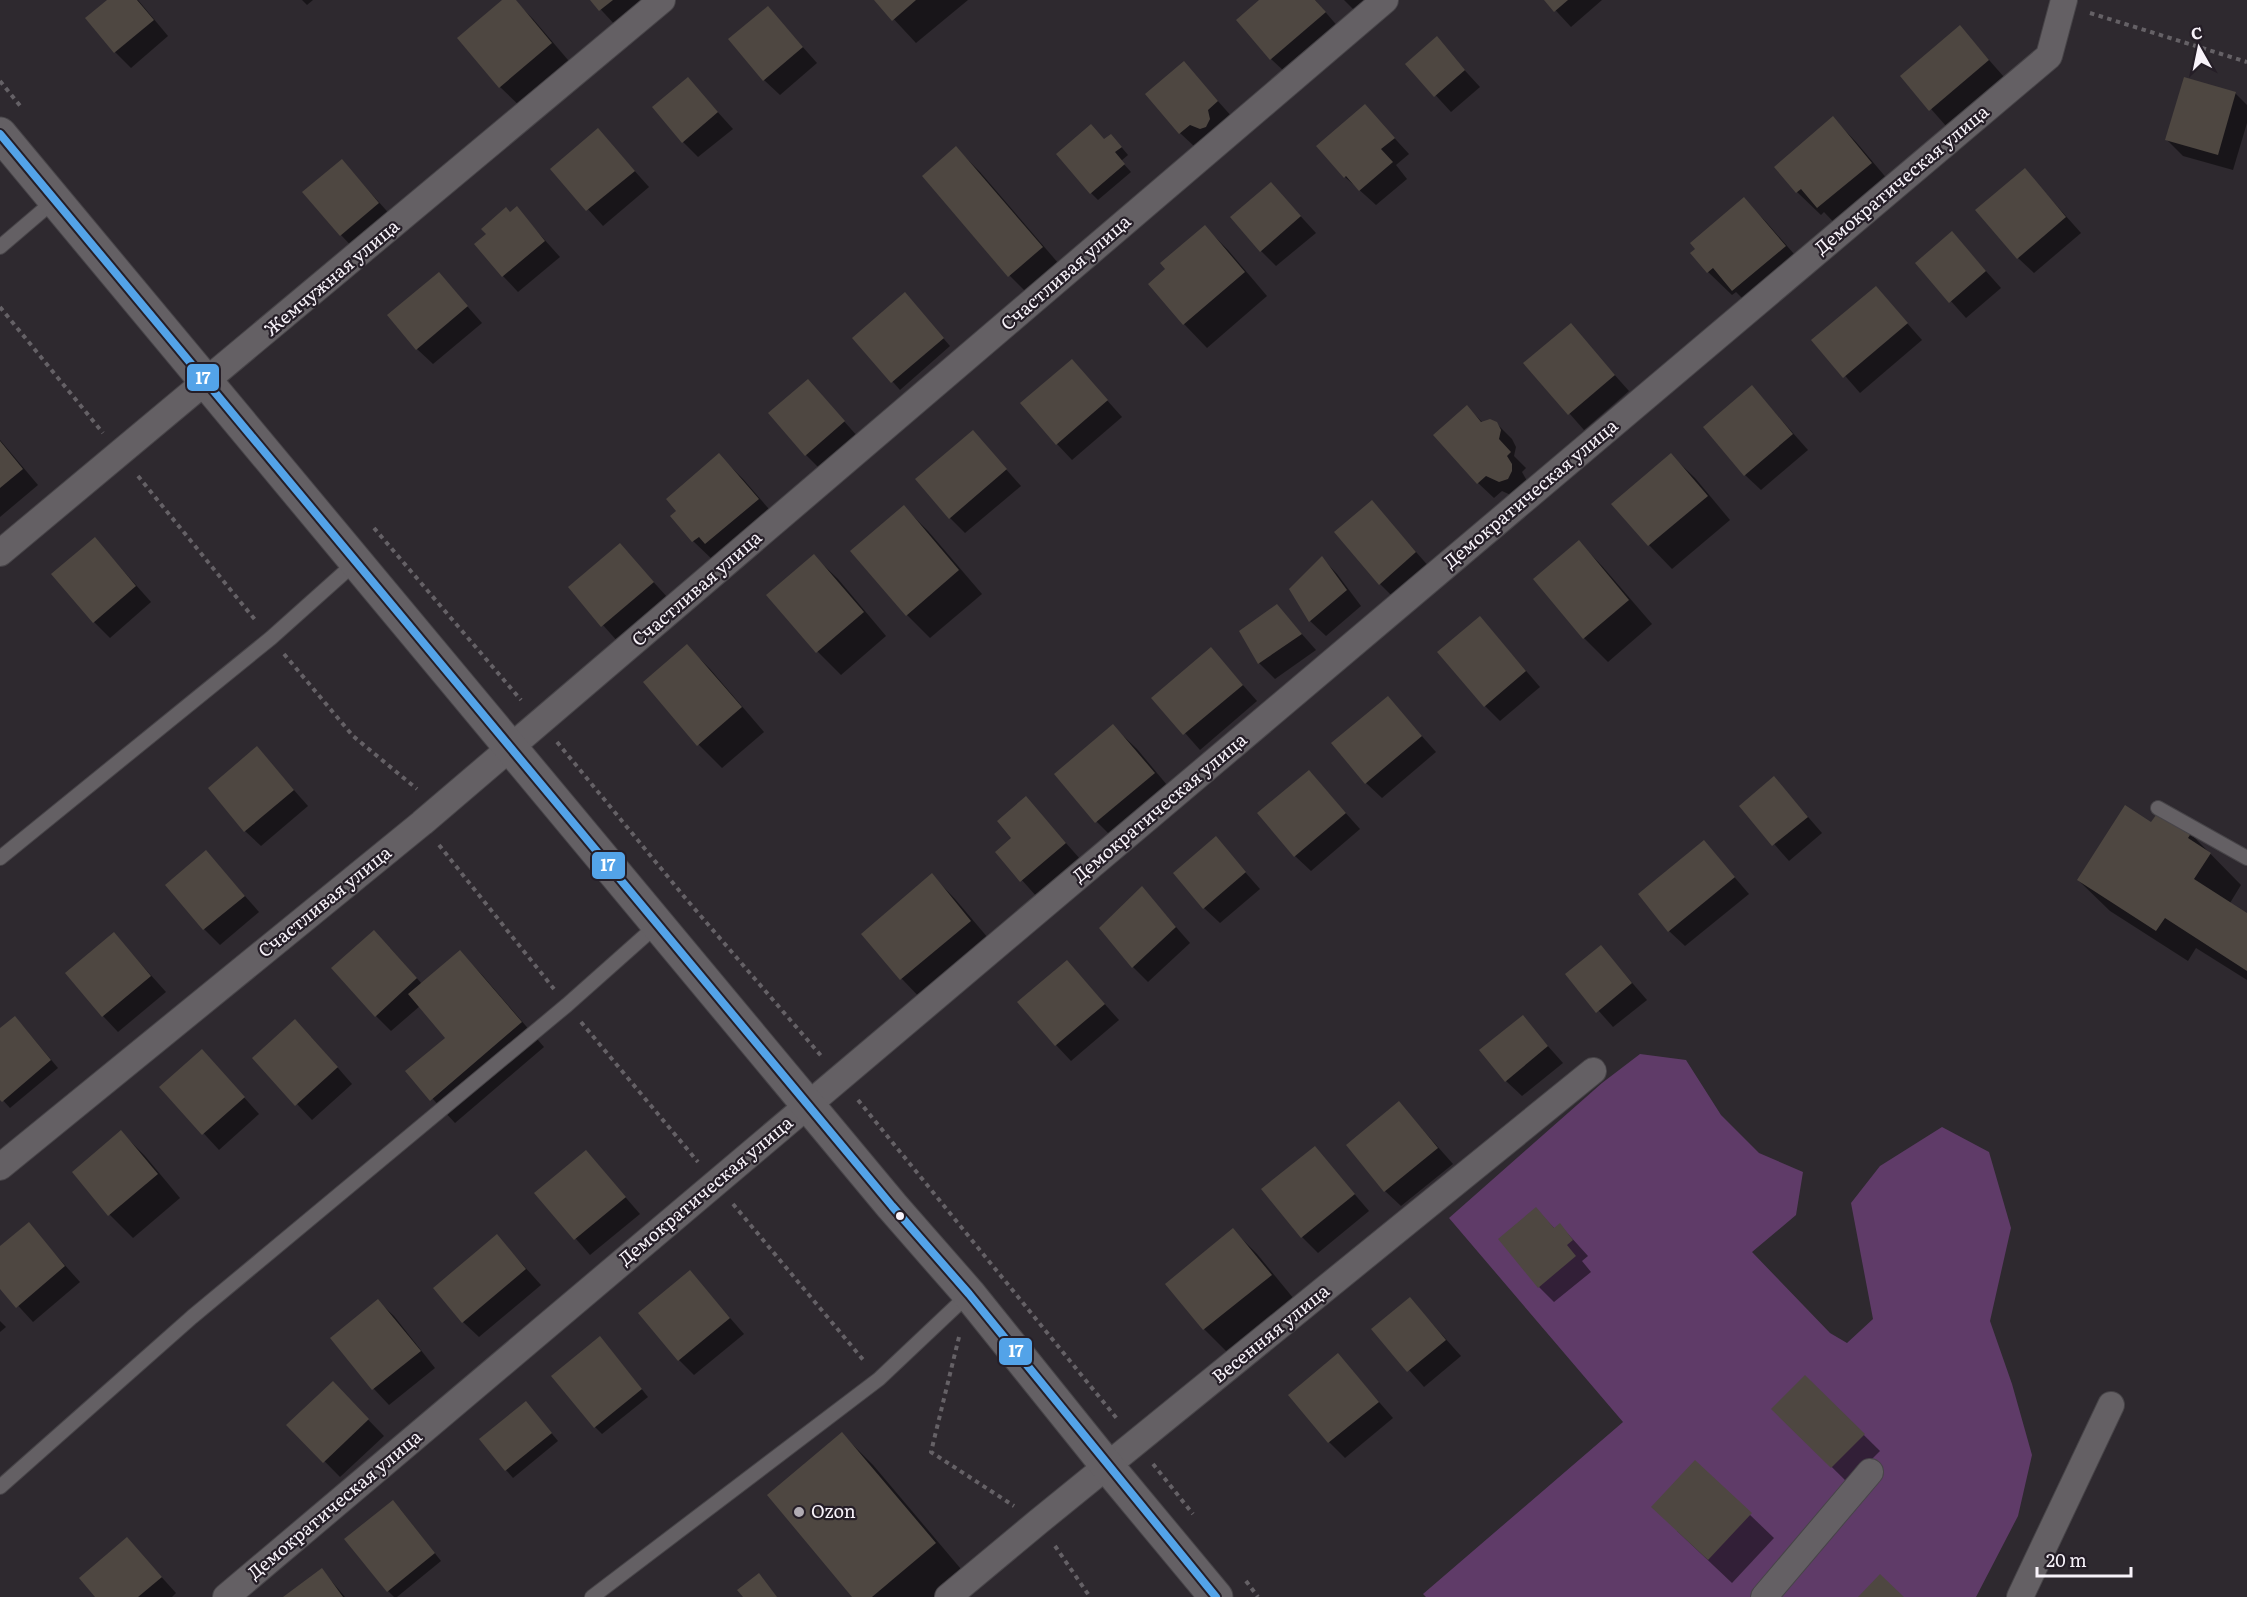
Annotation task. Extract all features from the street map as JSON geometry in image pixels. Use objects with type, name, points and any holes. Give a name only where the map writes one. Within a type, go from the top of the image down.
[{"type":"street","name":"Жемчужная улица","points":[[0,553],[662,0]]},
{"type":"street","name":"Счастливая улица","points":[[0,1167],[541,723],[1385,0]]},
{"type":"street","name":"Демократическая улица","points":[[226,1597],[2049,56],[2060,1]]},
{"type":"street","points":[[0,134],[891,1206],[969,1293],[1108,1467],[1216,1597]]},
{"type":"street","name":"Весенняя улица","points":[[948,1597],[1593,1071]]},
{"type":"street","points":[[2019,1597],[2111,1404]]},
{"type":"street","points":[[1764,1597],[1870,1472]]},
{"type":"lane","points":[[0,247],[55,200]]},
{"type":"lane","points":[[0,858],[271,638],[356,562]]},
{"type":"lane","points":[[2158,808],[2247,858]]},
{"type":"lane","points":[[0,1487],[192,1317],[567,1005],[657,925]]},
{"type":"lane","points":[[592,1597],[879,1379],[969,1293]]},
{"type":"path","points":[[2060,1],[2247,63]]},
{"type":"path","points":[[0,81],[22,108]]},
{"type":"path","points":[[369,522],[840,1078],[1194,1515]]},
{"type":"path","points":[[969,1293],[931,1452],[1038,1522],[1090,1597]]},
{"type":"path","points":[[1244,1579],[1258,1597]]},
{"type":"shaded area","points":[[1640,1054],[1686,1060],[1721,1115],[1759,1153],[1803,1172],[1796,1215],[1752,1252],[1830,1333],[1847,1343],[1873,1319],[1851,1203],[1880,1166],[1942,1127],[1989,1152],[2011,1228],[1990,1321],[2012,1384],[2032,1455],[2018,1516],[1976,1597],[1426,1597],[1423,1594],[1623,1422],[1449,1218],[1602,1083]]},
{"type":"building","points":[[107,0],[137,0],[154,20],[114,53],[85,18]]},
{"type":"building","points":[[502,0],[516,0],[552,43],[499,88],[457,38]]},
{"type":"building","points":[[590,0],[613,0],[599,11]]},
{"type":"building","points":[[874,0],[916,0],[892,21]]},
{"type":"building","points":[[1259,0],[1315,0],[1326,12],[1270,60],[1236,20]]},
{"type":"building","points":[[1544,0],[1568,0],[1554,12]]},
{"type":"building","points":[[768,6],[803,47],[763,81],[728,39]]},
{"type":"building","points":[[1960,25],[1989,60],[1929,111],[1900,76]]},
{"type":"building","points":[[1437,36],[1465,70],[1434,97],[1405,64]]},
{"type":"building","points":[[1184,61],[1218,101],[1208,110],[1210,119],[1206,127],[1200,129],[1190,125],[1179,134],[1145,94]]},
{"type":"building","points":[[688,77],[718,112],[682,143],[652,107]]},
{"type":"building","points":[[2184,77],[2236,92],[2218,155],[2165,140]]},
{"type":"building","points":[[1365,104],[1395,138],[1381,149],[1393,162],[1359,191],[1346,176],[1344,178],[1316,146]]},
{"type":"building","points":[[1833,116],[1872,163],[1817,208],[1801,189],[1796,193],[1774,167]]},
{"type":"building","points":[[1091,124],[1104,139],[1111,134],[1122,147],[1115,152],[1125,164],[1090,194],[1056,154]]},
{"type":"building","points":[[598,128],[635,171],[586,211],[550,169]]},
{"type":"building","points":[[956,146],[1043,247],[1008,277],[922,176]]},
{"type":"building","points":[[342,159],[379,203],[340,236],[302,192]]},
{"type":"building","points":[[2025,168],[2066,217],[2017,259],[1975,210]]},
{"type":"building","points":[[1271,182],[1301,216],[1260,252],[1230,217]]},
{"type":"building","points":[[1744,197],[1786,246],[1732,291],[1713,268],[1707,273],[1690,253],[1695,249],[1690,243]]},
{"type":"building","points":[[517,206],[545,241],[502,277],[474,244],[486,234],[481,229],[506,207],[510,212]]},
{"type":"building","points":[[1205,225],[1245,272],[1183,325],[1148,284],[1165,269],[1160,263]]},
{"type":"building","points":[[1952,231],[1986,271],[1949,303],[1915,263]]},
{"type":"building","points":[[439,272],[468,306],[416,350],[387,315]]},
{"type":"building","points":[[1876,286],[1908,323],[1843,378],[1811,340]]},
{"type":"building","points":[[905,292],[944,338],[891,383],[852,338]]},
{"type":"building","points":[[1571,323],[1615,375],[1568,415],[1523,363]]},
{"type":"building","points":[[1072,359],[1108,400],[1056,445],[1020,403]]},
{"type":"building","points":[[808,379],[845,421],[805,456],[768,413]]},
{"type":"building","points":[[1752,385],[1793,434],[1744,476],[1703,427]]},
{"type":"building","points":[[1467,405],[1481,422],[1490,419],[1497,422],[1501,430],[1499,439],[1511,452],[1507,456],[1512,464],[1512,471],[1508,479],[1499,482],[1486,476],[1477,484],[1433,435]]},
{"type":"building","points":[[973,430],[1007,469],[949,519],[915,479]]},
{"type":"building","points":[[0,441],[23,469],[0,488]]},
{"type":"building","points":[[719,453],[759,499],[705,544],[699,537],[692,542],[670,516],[676,511],[666,499]]},
{"type":"building","points":[[1671,453],[1708,496],[1648,546],[1611,504]]},
{"type":"building","points":[[1372,500],[1416,552],[1379,585],[1334,532]]},
{"type":"building","points":[[904,505],[959,570],[906,616],[850,551]]},
{"type":"building","points":[[95,537],[136,586],[93,623],[51,574]]},
{"type":"building","points":[[1579,540],[1629,600],[1583,639],[1533,579]]},
{"type":"building","points":[[620,543],[654,582],[601,627],[568,587]]},
{"type":"building","points":[[814,554],[864,612],[816,653],[766,595]]},
{"type":"building","points":[[1322,556],[1347,590],[1309,622],[1289,589]]},
{"type":"building","points":[[1277,604],[1302,634],[1258,664],[1239,631]]},
{"type":"building","points":[[1480,616],[1526,671],[1484,707],[1437,652]]},
{"type":"building","points":[[687,644],[742,707],[697,746],[643,682]]},
{"type":"building","points":[[1211,647],[1243,685],[1183,735],[1151,698]]},
{"type":"building","points":[[1388,696],[1422,736],[1365,784],[1331,743]]},
{"type":"building","points":[[1113,724],[1155,773],[1095,823],[1054,774]]},
{"type":"building","points":[[257,746],[294,790],[244,832],[208,788]]},
{"type":"building","points":[[1309,770],[1346,813],[1294,857],[1257,813]]},
{"type":"building","points":[[1774,776],[1808,817],[1772,846],[1739,806]]},
{"type":"building","points":[[1026,796],[1066,843],[1020,882],[995,852],[1011,838],[997,821]]},
{"type":"building","points":[[2125,805],[2151,822],[2159,811],[2192,832],[2188,838],[2211,853],[2194,879],[2247,913],[2247,971],[2165,918],[2156,931],[2077,880]]},
{"type":"building","points":[[1216,836],[1246,872],[1203,909],[1173,873]]},
{"type":"building","points":[[1704,840],[1735,877],[1668,932],[1638,894]]},
{"type":"building","points":[[206,850],[245,896],[203,930],[165,885]]},
{"type":"building","points":[[932,873],[971,921],[900,980],[861,934]]},
{"type":"building","points":[[1142,886],[1176,927],[1132,968],[1099,928]]},
{"type":"building","points":[[374,930],[417,978],[375,1017],[331,968]]},
{"type":"building","points":[[114,932],[151,976],[102,1017],[65,973]]},
{"type":"building","points":[[1601,945],[1632,983],[1596,1013],[1565,974]]},
{"type":"building","points":[[460,950],[522,1022],[430,1101],[405,1071],[445,1038],[408,994]]},
{"type":"building","points":[[1067,960],[1105,1004],[1055,1046],[1017,1002]]},
{"type":"building","points":[[1523,1015],[1548,1046],[1505,1082],[1479,1050]]},
{"type":"building","points":[[15,1016],[51,1060],[2,1102],[0,1100],[0,1028]]},
{"type":"building","points":[[295,1019],[338,1067],[295,1106],[252,1058]]},
{"type":"building","points":[[202,1049],[245,1097],[202,1135],[159,1087]]},
{"type":"building","points":[[1399,1101],[1438,1148],[1384,1192],[1346,1145]]},
{"type":"building","points":[[121,1130],[158,1174],[108,1216],[72,1172]]},
{"type":"building","points":[[1315,1146],[1355,1194],[1301,1238],[1261,1189]]},
{"type":"building","points":[[586,1150],[626,1197],[574,1240],[534,1193]]},
{"type":"building","points":[[1536,1207],[1554,1228],[1560,1223],[1573,1240],[1567,1245],[1576,1256],[1538,1288],[1498,1239]]},
{"type":"building","points":[[29,1222],[65,1266],[16,1308],[0,1289],[0,1246]]},
{"type":"building","points":[[1233,1228],[1272,1275],[1203,1330],[1165,1284]]},
{"type":"building","points":[[497,1234],[526,1269],[462,1323],[433,1288]]},
{"type":"building","points":[[690,1270],[730,1318],[678,1361],[638,1313]]},
{"type":"building","points":[[1410,1297],[1446,1340],[1407,1372],[1371,1329]]},
{"type":"building","points":[[378,1299],[421,1351],[372,1390],[330,1338]]},
{"type":"building","points":[[600,1336],[642,1389],[594,1428],[551,1376]]},
{"type":"building","points":[[1338,1353],[1379,1402],[1328,1443],[1288,1395]]},
{"type":"building","points":[[1805,1375],[1865,1434],[1831,1468],[1771,1409]]},
{"type":"building","points":[[333,1381],[369,1419],[323,1463],[286,1425]]},
{"type":"building","points":[[526,1401],[552,1433],[505,1471],[479,1439]]},
{"type":"building","points":[[842,1432],[936,1543],[872,1597],[852,1597],[767,1495]]},
{"type":"building","points":[[1695,1460],[1752,1513],[1708,1560],[1651,1507]]},
{"type":"building","points":[[393,1500],[435,1553],[387,1592],[344,1539]]},
{"type":"building","points":[[127,1537],[162,1577],[138,1597],[95,1597],[79,1578]]},
{"type":"building","points":[[322,1568],[343,1597],[283,1597]]},
{"type":"building","points":[[759,1573],[777,1597],[743,1597],[737,1590]]},
{"type":"building","points":[[1880,1574],[1904,1597],[1858,1597]]},
{"type":"transit line","name":"17","points":[[0,134],[892,1206],[969,1294],[1216,1597]]},
{"type":"place","name":"Ozon","points":[[799,1512]]}]
